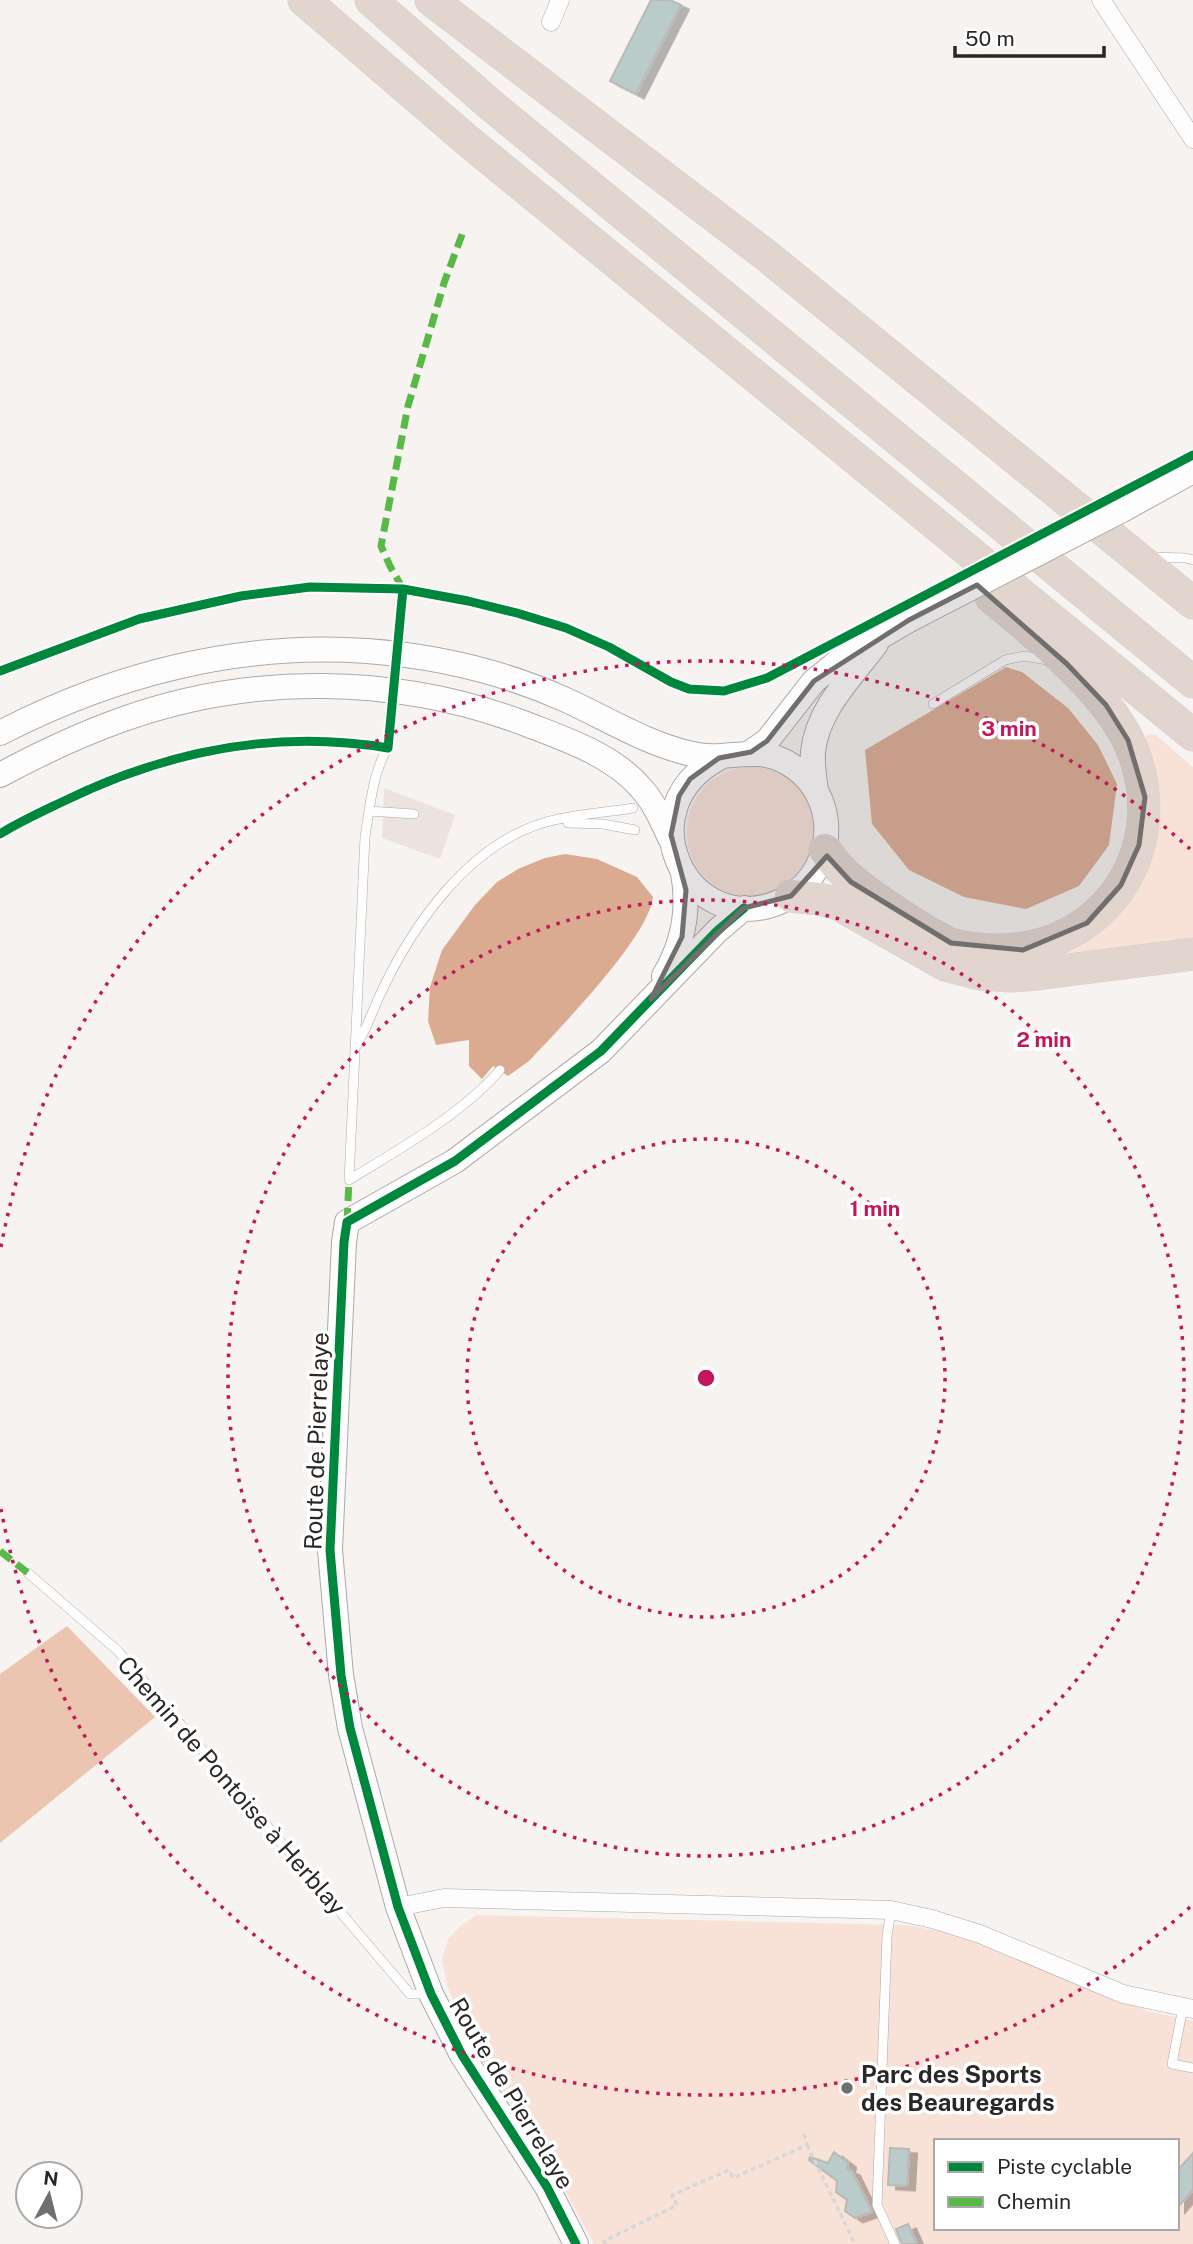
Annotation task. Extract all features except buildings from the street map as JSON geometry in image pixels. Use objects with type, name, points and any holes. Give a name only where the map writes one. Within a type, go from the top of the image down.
[{"type":"highway","points":[[304,0],[468,141],[1193,735]]},
{"type":"highway","points":[[371,0],[492,106],[1193,682]]},
{"type":"highway","points":[[431,0],[767,256],[1193,603]]},
{"type":"highway","points":[[825,850],[851,882],[901,915],[951,943],[988,950],[1023,950],[1058,940],[1087,923],[1109,902],[1132,864],[1144,824],[1145,797],[1140,769],[1128,740],[1106,705],[1023,623],[861,490],[844,451]]},
{"type":"highway","points":[[791,896],[836,903],[945,965],[980,974],[1037,974],[1193,954]]},
{"type":"main road","points":[[751,752],[767,741],[814,681],[840,660],[909,620],[1190,474]]},
{"type":"main road","points":[[816,790],[813,751],[821,720],[881,638]]},
{"type":"main road","points":[[0,733],[59,705],[99,690],[174,667],[252,652],[331,649],[408,656],[486,671],[562,698],[672,750],[719,758],[751,752],[774,756],[794,766],[811,782],[826,814],[828,832],[818,868],[806,884],[791,896],[777,904],[744,908],[726,905],[709,898],[683,873],[659,814],[641,788],[614,765],[579,746],[509,718],[431,696],[380,689],[274,687],[198,699],[122,719],[46,751],[0,775]]},
{"type":"main road","points":[[672,842],[672,814],[679,796],[690,779],[719,758]]},
{"type":"main road","name":"Route de Pierrelaye","points":[[651,999],[682,937],[686,890],[683,873]]},
{"type":"main road","name":"Route de Pierrelaye","points":[[576,2244],[547,2187],[462,2055],[431,1994],[398,1907],[350,1728],[341,1675],[330,1550],[341,1293],[347,1222],[455,1161],[601,1051],[717,932],[744,908]]},
{"type":"street","points":[[551,22],[559,0]]},
{"type":"street","points":[[1101,0],[1193,139]]},
{"type":"street","points":[[398,1907],[444,1898],[891,1910],[980,1934],[1123,1994],[1188,2008]]},
{"type":"lane","points":[[1138,556],[1193,560]]},
{"type":"lane","points":[[933,704],[977,681],[1005,660],[1024,656],[1067,664]]},
{"type":"lane","points":[[388,748],[383,755],[369,811],[363,861],[349,1180],[427,1132],[490,1082],[500,1070]]},
{"type":"lane","points":[[356,1047],[394,968],[427,915],[465,870],[508,836],[545,822],[633,808]]},
{"type":"lane","points":[[369,811],[414,814]]},
{"type":"lane","points":[[545,822],[603,824],[635,830]]},
{"type":"lane","name":"Chemin de Pontoise à Herblay","points":[[27,1573],[118,1651],[410,1994],[431,1994]]},
{"type":"lane","points":[[891,1910],[887,1936],[877,2205],[895,2244]]},
{"type":"lane","points":[[1188,2008],[1172,2064],[1193,2068]]},
{"type":"path","points":[[804,2133],[807,2145],[855,2244]]},
{"type":"path","points":[[606,2244],[604,2241],[677,2205],[673,2195],[729,2170],[733,2178],[807,2145]]},
{"type":"highlighted area","points":[[977,585],[1067,664],[1106,705],[1128,740],[1145,797],[1139,845],[1121,885],[1087,923],[1023,950],[951,943],[851,882],[827,856],[791,896],[744,908],[651,999],[682,937],[686,890],[671,835],[679,796],[690,779],[719,758],[751,752],[767,741],[814,681],[909,620]]},
{"type":"shaded area","points":[[1006,667],[1022,672],[1068,708],[1098,745],[1117,784],[1109,845],[1079,886],[1026,909],[964,897],[909,870],[872,824],[865,750]]},
{"type":"shaded area","points":[[1149,734],[1156,735],[1193,767],[1193,940],[991,963],[1127,900],[1143,739]]},
{"type":"shaded area","points":[[752,767],[777,772],[798,786],[812,807],[817,832],[812,857],[798,878],[777,892],[752,897],[727,892],[706,878],[692,857],[687,832],[692,807],[706,786],[727,772]]},
{"type":"shaded area","points":[[384,788],[455,815],[440,859],[382,838]]},
{"type":"shaded area","points":[[565,854],[597,859],[637,877],[653,897],[648,914],[601,982],[529,1061],[508,1076],[493,1066],[482,1079],[469,1066],[469,1040],[436,1045],[428,1021],[430,987],[442,950],[475,905],[497,882],[518,869],[545,858]]},
{"type":"shaded area","points":[[67,1626],[155,1717],[0,1843],[0,1674]]},
{"type":"shaded area","name":"Parc des Sports des Beauregards","points":[[477,1915],[905,1925],[951,1933],[1148,2011],[1193,2021],[1193,2244],[594,2244],[552,2166],[473,2047],[447,1985],[442,1959],[448,1940],[459,1927]]},
{"type":"marked path","points":[[403,589],[381,546],[408,406],[444,283],[463,232]]},
{"type":"marked path","points":[[347,1222],[349,1180]]},
{"type":"marked path","points":[[0,1551],[28,1573]]},
{"type":"cycle path","points":[[0,671],[139,619],[241,596],[310,587],[403,589],[468,601],[566,628],[609,647],[671,682],[689,689],[724,691],[767,678],[1193,455]]},
{"type":"cycle path","points":[[0,834],[101,784],[181,757],[262,743],[303,741],[388,748],[403,589]]},
{"type":"cycle path","points":[[576,2244],[547,2187],[462,2055],[431,1994],[398,1907],[350,1728],[341,1675],[330,1550],[344,1242],[347,1222],[455,1161],[601,1051],[717,931],[744,908]]},
{"type":"place","name":"Parc des Sports des Beauregards","points":[[847,2088]]}]
